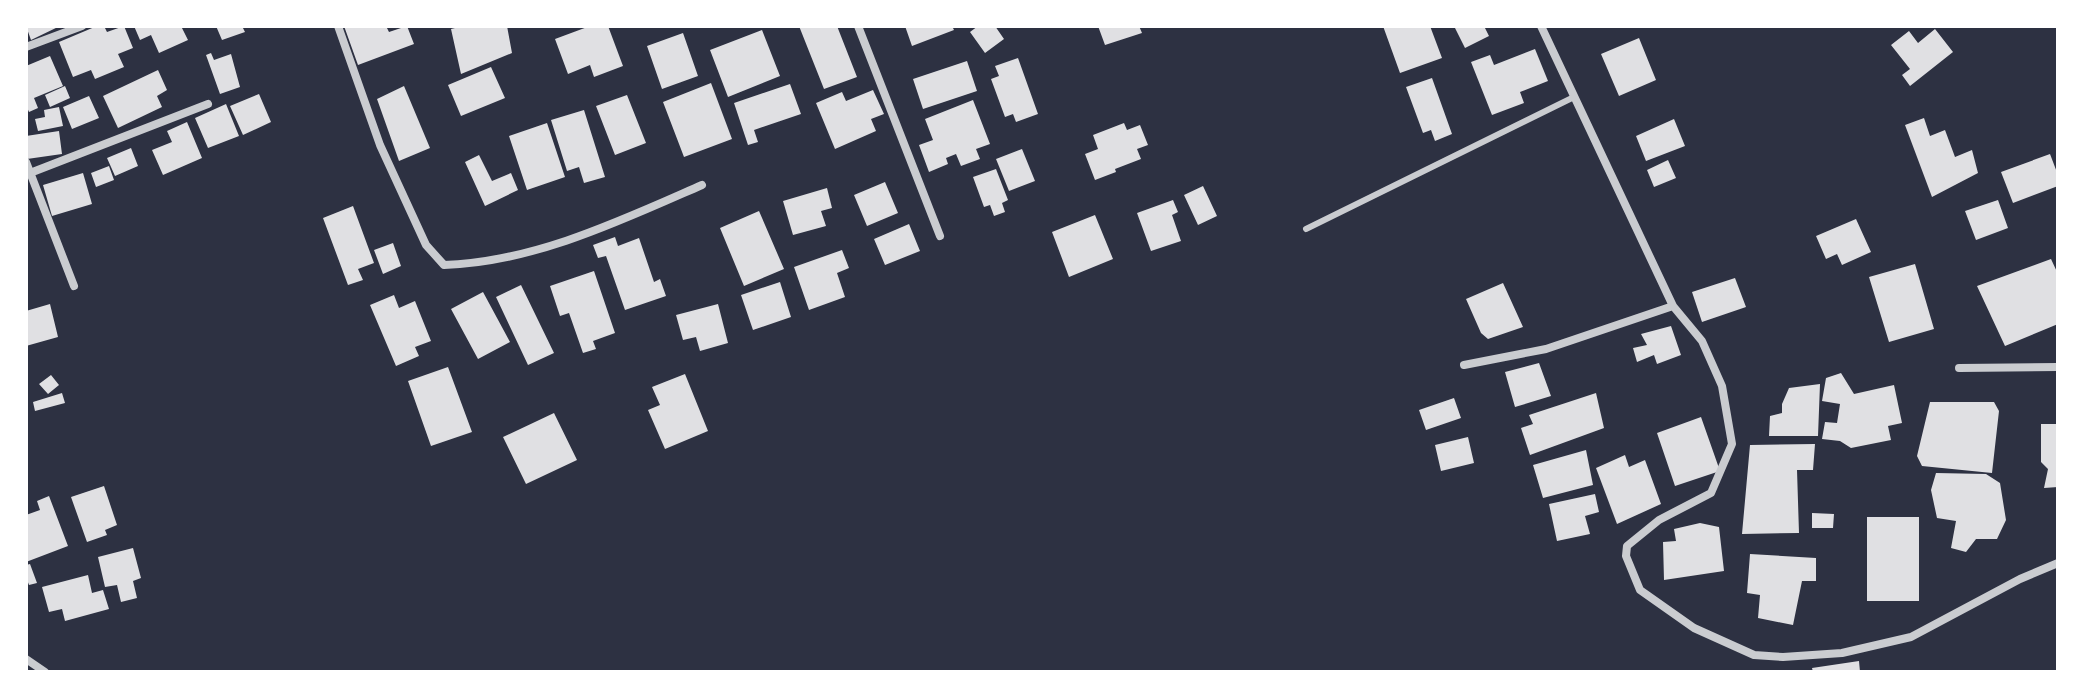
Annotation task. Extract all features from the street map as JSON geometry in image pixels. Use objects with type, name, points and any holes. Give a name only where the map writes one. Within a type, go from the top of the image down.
[{"type":"street","points":[[26,47],[82,26]]},
{"type":"street","points":[[338,26],[380,145],[426,245],[444,265],[477,264],[555,245],[702,185]]},
{"type":"street","points":[[858,26],[940,236]]},
{"type":"street","points":[[1541,26],[1673,306],[1702,341],[1722,386],[1732,444],[1711,493],[1659,520],[1627,546],[1626,556],[1640,590],[1694,628],[1754,655],[1783,657],[1842,653],[1911,637],[2020,579],[2058,563]]},
{"type":"street","points":[[30,173],[208,104]]},
{"type":"street","points":[[26,162],[74,286]]},
{"type":"street","points":[[1464,365],[1546,349],[1673,306]]},
{"type":"street","points":[[1959,368],[2058,367]]},
{"type":"street","points":[[26,659],[45,672]]},
{"type":"lane","points":[[1306,229],[1574,97]]},
{"type":"building","points":[[26,26],[60,26],[31,40]]},
{"type":"building","points":[[104,26],[107,32],[124,26],[133,48],[118,54],[124,67],[95,79],[91,70],[73,77],[59,42]]},
{"type":"building","points":[[134,26],[181,26],[188,40],[159,53],[151,35],[140,40]]},
{"type":"building","points":[[216,26],[242,26],[245,32],[222,40]]},
{"type":"building","points":[[344,26],[386,26],[389,32],[407,26],[414,44],[358,65]]},
{"type":"building","points":[[507,26],[512,53],[461,74],[451,29]]},
{"type":"building","points":[[590,26],[608,26],[623,66],[594,77],[590,65],[568,74],[555,39]]},
{"type":"building","points":[[799,26],[837,26],[857,77],[824,89]]},
{"type":"building","points":[[905,26],[952,26],[954,30],[912,46]]},
{"type":"building","points":[[978,26],[995,26],[1004,39],[985,53],[970,32]]},
{"type":"building","points":[[1098,26],[1139,26],[1142,33],[1105,45]]},
{"type":"building","points":[[1383,26],[1430,26],[1442,58],[1400,73]]},
{"type":"building","points":[[1454,26],[1484,26],[1489,36],[1465,48]]},
{"type":"building","points":[[1935,29],[1953,52],[1910,86],[1902,75],[1910,69],[1891,45],[1909,31],[1918,43]]},
{"type":"building","points":[[762,30],[780,76],[728,97],[710,50]]},
{"type":"building","points":[[683,33],[698,76],[662,89],[647,46]]},
{"type":"building","points":[[1639,38],[1656,80],[1619,96],[1601,54]]},
{"type":"building","points":[[1535,49],[1548,81],[1520,92],[1524,103],[1492,115],[1471,62],[1490,55],[1494,65]]},
{"type":"building","points":[[211,53],[214,60],[231,54],[240,87],[220,94],[206,55]]},
{"type":"building","points":[[50,56],[63,86],[34,98],[38,108],[29,112],[26,105],[26,66]]},
{"type":"building","points":[[1018,58],[1038,114],[1016,122],[1013,114],[1005,117],[991,79],[999,76],[995,66]]},
{"type":"building","points":[[967,61],[977,91],[923,109],[913,79]]},
{"type":"building","points":[[491,67],[505,98],[461,116],[448,85]]},
{"type":"building","points":[[158,70],[167,90],[157,96],[162,107],[118,128],[103,96]]},
{"type":"building","points":[[1432,78],[1452,134],[1435,141],[1431,130],[1423,133],[1406,87]]},
{"type":"building","points":[[711,83],[732,139],[684,157],[663,102]]},
{"type":"building","points":[[790,84],[801,114],[754,130],[758,142],[748,145],[734,103]]},
{"type":"building","points":[[65,86],[70,98],[50,107],[45,95]]},
{"type":"building","points":[[404,86],[430,148],[399,161],[377,99]]},
{"type":"building","points":[[873,90],[884,114],[871,119],[876,131],[835,149],[816,103],[842,92],[846,101]]},
{"type":"building","points":[[259,94],[271,122],[243,135],[230,106]]},
{"type":"building","points":[[627,95],[646,143],[615,155],[596,106]]},
{"type":"building","points":[[89,96],[99,118],[72,129],[63,107]]},
{"type":"building","points":[[973,100],[990,144],[976,149],[980,159],[961,166],[956,154],[946,158],[948,164],[929,172],[919,145],[933,140],[925,119]]},
{"type":"building","points":[[226,104],[239,136],[208,148],[195,118]]},
{"type":"building","points":[[59,107],[63,126],[38,131],[35,119],[45,117],[44,110]]},
{"type":"building","points":[[584,110],[605,177],[584,183],[579,167],[567,171],[551,120]]},
{"type":"building","points":[[1924,118],[1930,136],[1945,130],[1955,157],[1972,150],[1978,173],[1932,197],[1905,125]]},
{"type":"building","points":[[1674,119],[1685,146],[1646,161],[1636,136]]},
{"type":"building","points":[[187,122],[202,158],[163,175],[152,150],[172,142],[167,131]]},
{"type":"building","points":[[547,123],[565,177],[527,190],[509,136]]},
{"type":"building","points":[[1124,123],[1127,130],[1140,125],[1148,145],[1137,149],[1141,159],[1095,180],[1085,154],[1098,149],[1093,135]]},
{"type":"building","points":[[59,131],[62,154],[27,159],[26,136]]},
{"type":"building","points":[[131,148],[138,166],[115,176],[107,158]]},
{"type":"building","points":[[1022,149],[1035,181],[1009,191],[996,159]]},
{"type":"building","points":[[2050,154],[2058,175],[2058,186],[2013,203],[2001,172]]},
{"type":"building","points":[[479,155],[492,181],[511,173],[518,190],[485,206],[465,162]]},
{"type":"building","points":[[1668,160],[1676,178],[1654,187],[1647,170]]},
{"type":"building","points":[[109,166],[114,180],[96,187],[91,173]]},
{"type":"building","points":[[996,169],[1008,200],[1002,203],[1005,212],[994,216],[990,205],[984,207],[973,177]]},
{"type":"building","points":[[83,173],[92,204],[52,216],[43,185]]},
{"type":"building","points":[[885,182],[898,213],[867,226],[854,195]]},
{"type":"building","points":[[1203,186],[1217,216],[1198,225],[1184,195]]},
{"type":"building","points":[[827,188],[832,208],[821,211],[826,226],[793,235],[783,201]]},
{"type":"building","points":[[1173,200],[1178,212],[1172,215],[1181,241],[1151,251],[1137,213]]},
{"type":"building","points":[[1998,200],[2008,228],[1976,240],[1965,211]]},
{"type":"building","points":[[353,206],[374,263],[358,269],[363,280],[348,285],[323,218]]},
{"type":"building","points":[[759,211],[784,269],[744,286],[720,228]]},
{"type":"building","points":[[1095,215],[1113,259],[1069,277],[1052,232]]},
{"type":"building","points":[[1856,219],[1871,252],[1842,265],[1837,254],[1826,259],[1816,236]]},
{"type":"building","points":[[909,224],[920,251],[885,265],[874,239]]},
{"type":"building","points":[[615,237],[618,246],[639,238],[654,282],[660,279],[666,296],[625,310],[606,256],[598,258],[593,245]]},
{"type":"building","points":[[393,243],[401,266],[383,274],[374,250]]},
{"type":"building","points":[[842,250],[849,268],[837,273],[845,297],[809,310],[794,267]]},
{"type":"building","points":[[2051,259],[2058,274],[2058,324],[2005,346],[1977,286]]},
{"type":"building","points":[[1915,264],[1934,329],[1889,342],[1869,277]]},
{"type":"building","points":[[594,271],[615,333],[593,341],[596,349],[583,353],[569,313],[560,316],[550,286]]},
{"type":"building","points":[[1735,278],[1746,307],[1702,322],[1692,292]]},
{"type":"building","points":[[780,282],[791,317],[753,330],[741,295]]},
{"type":"building","points":[[1503,283],[1523,327],[1488,339],[1481,333],[1466,299]]},
{"type":"building","points":[[521,285],[554,353],[528,365],[496,297]]},
{"type":"building","points":[[483,292],[510,342],[478,359],[451,309]]},
{"type":"building","points":[[394,295],[399,308],[415,301],[431,341],[415,347],[419,356],[396,366],[370,305]]},
{"type":"building","points":[[50,304],[58,337],[26,346],[26,311]]},
{"type":"building","points":[[718,304],[728,343],[700,351],[696,337],[683,340],[676,315]]},
{"type":"building","points":[[1671,326],[1681,355],[1657,364],[1654,355],[1637,362],[1633,348],[1647,345],[1641,334]]},
{"type":"building","points":[[1539,363],[1551,396],[1515,407],[1505,372]]},
{"type":"building","points":[[448,367],[472,432],[431,446],[408,381]]},
{"type":"building","points":[[1841,373],[1854,394],[1894,385],[1902,423],[1888,426],[1891,440],[1851,448],[1840,441],[1822,439],[1825,422],[1837,423],[1840,404],[1822,401],[1826,378]]},
{"type":"building","points":[[685,374],[708,431],[665,449],[648,410],[660,405],[652,387]]},
{"type":"building","points":[[51,375],[59,385],[48,394],[39,384]]},
{"type":"building","points":[[1820,384],[1818,436],[1769,436],[1770,416],[1782,413],[1782,404],[1789,388]]},
{"type":"building","points":[[62,393],[65,403],[35,411],[33,402]]},
{"type":"building","points":[[1596,393],[1604,428],[1530,455],[1521,428],[1533,424],[1529,415]]},
{"type":"building","points":[[1454,398],[1461,418],[1426,430],[1419,410]]},
{"type":"building","points":[[1930,402],[1994,402],[1999,411],[1992,473],[1922,466],[1917,456]]},
{"type":"building","points":[[554,413],[577,460],[526,484],[503,437]]},
{"type":"building","points":[[1701,417],[1720,471],[1675,486],[1657,433]]},
{"type":"building","points":[[2041,424],[2058,424],[2058,487],[2044,488],[2048,469],[2041,462]]},
{"type":"building","points":[[1468,437],[1474,463],[1441,471],[1435,445]]},
{"type":"building","points":[[1815,444],[1813,470],[1797,470],[1799,533],[1742,534],[1750,445]]},
{"type":"building","points":[[1586,450],[1593,485],[1543,498],[1533,465]]},
{"type":"building","points":[[1625,455],[1629,467],[1645,460],[1661,504],[1617,524],[1596,468]]},
{"type":"building","points":[[1936,473],[1986,474],[2000,483],[2006,520],[1997,539],[1976,539],[1966,552],[1951,548],[1956,521],[1937,518],[1931,490]]},
{"type":"building","points":[[104,486],[117,525],[105,530],[107,535],[87,542],[71,497]]},
{"type":"building","points":[[1595,494],[1599,512],[1585,516],[1590,534],[1557,541],[1549,504]]},
{"type":"building","points":[[49,496],[68,546],[26,562],[26,515],[40,510],[37,501]]},
{"type":"building","points":[[1812,513],[1834,514],[1833,528],[1812,528]]},
{"type":"building","points":[[1867,517],[1919,517],[1919,601],[1867,601]]},
{"type":"building","points":[[1700,523],[1719,527],[1724,571],[1664,580],[1663,542],[1676,541],[1674,529]]},
{"type":"building","points":[[133,548],[141,578],[133,581],[137,598],[121,602],[117,585],[105,587],[98,557]]},
{"type":"building","points":[[1750,554],[1816,558],[1816,581],[1802,581],[1793,625],[1758,618],[1760,595],[1747,593]]},
{"type":"building","points":[[30,564],[37,583],[29,585],[26,565]]},
{"type":"building","points":[[88,575],[92,593],[103,590],[109,609],[65,621],[62,609],[49,612],[42,587]]},
{"type":"building","points":[[1859,661],[1860,672],[1813,672],[1812,668]]}]
